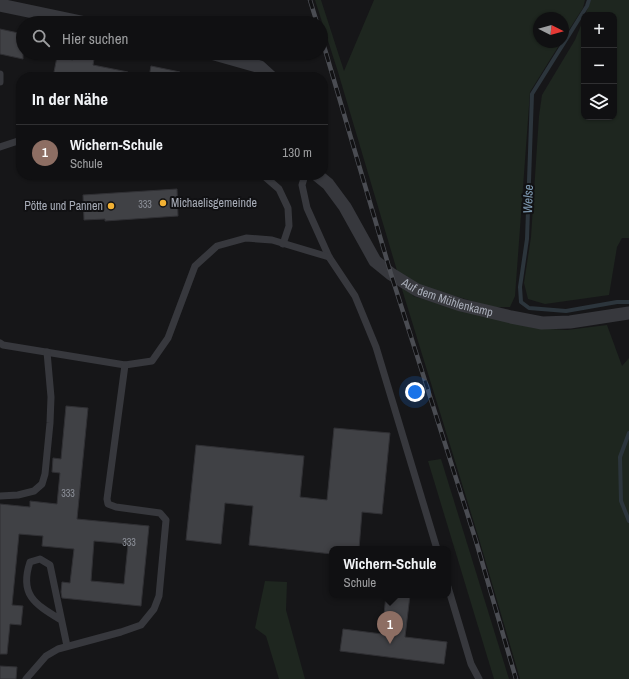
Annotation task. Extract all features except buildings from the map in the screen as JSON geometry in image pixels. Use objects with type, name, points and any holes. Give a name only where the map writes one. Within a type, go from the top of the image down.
[{"type":"street","points":[[0,5],[53,16]]},
{"type":"street","points":[[236,60],[260,67],[266,72]]},
{"type":"street","name":"Auf dem Mühlenkamp","points":[[323,180],[328,184],[345,207],[375,261],[391,274],[417,290],[461,305],[511,317],[542,322],[570,322],[629,313]]},
{"type":"lane","points":[[0,74],[0,82]]},
{"type":"lane","points":[[0,147],[16,142]]},
{"type":"lane","points":[[269,180],[279,189],[288,208],[289,226],[282,244]]},
{"type":"lane","points":[[304,180],[302,185],[307,208],[329,257],[355,296],[376,347],[436,546]]},
{"type":"lane","points":[[0,343],[3,345],[126,365],[152,361],[168,338],[195,266],[218,246],[246,238],[272,240],[329,257]]},
{"type":"lane","points":[[0,496],[18,495],[34,491],[42,484],[45,474],[50,423],[51,397],[48,352]]},
{"type":"lane","points":[[26,679],[46,656],[58,649],[121,632],[141,624],[154,609],[159,596],[166,520],[160,513],[116,507],[108,504],[107,499],[126,365]]},
{"type":"lane","points":[[61,620],[42,609],[31,598],[27,585],[26,572],[30,562],[40,560],[50,565],[67,646]]},
{"type":"lane","points":[[451,597],[471,664],[479,679]]},
{"type":"shaded area","points":[[315,0],[321,0],[326,16],[320,16]]},
{"type":"shaded area","points":[[374,0],[585,0],[583,8],[569,30],[569,12],[533,12],[533,48],[557,48],[530,92],[515,296],[510,307],[493,307],[420,286],[398,274],[328,41],[328,22],[344,71]]},
{"type":"shaded area","points":[[591,0],[629,0],[629,238],[622,238],[617,247],[609,295],[545,304],[528,299],[524,283],[531,237],[539,116],[542,95],[575,40],[581,25],[581,120],[617,120],[617,12],[586,12]]},
{"type":"shaded area","points":[[401,286],[412,292],[413,296],[534,328],[567,330],[607,325],[622,366],[629,358],[629,679],[520,679],[479,539]]},
{"type":"shaded area","points":[[441,459],[509,679],[494,679],[428,461]]},
{"type":"shaded area","points":[[265,581],[287,582],[286,610],[305,679],[279,679],[266,636],[255,628]]},
{"type":"waterway","name":"Welse","points":[[589,0],[587,6],[532,94],[527,239],[520,287],[521,302],[529,308],[566,311],[617,302],[629,302]]},
{"type":"waterway","name":"Welse","points":[[629,433],[620,457],[621,501],[629,521]]},
{"type":"railway","points":[[310,0],[315,16]]},
{"type":"railway","points":[[328,60],[391,274],[476,541],[516,679]]},
{"type":"place","name":"Michaelisgemeinde","points":[[163,203]]},
{"type":"place","name":"Pötte und Pannen","points":[[111,206]]},
{"type":"place","name":"Wichern-Schule","points":[[390,644]]}]
